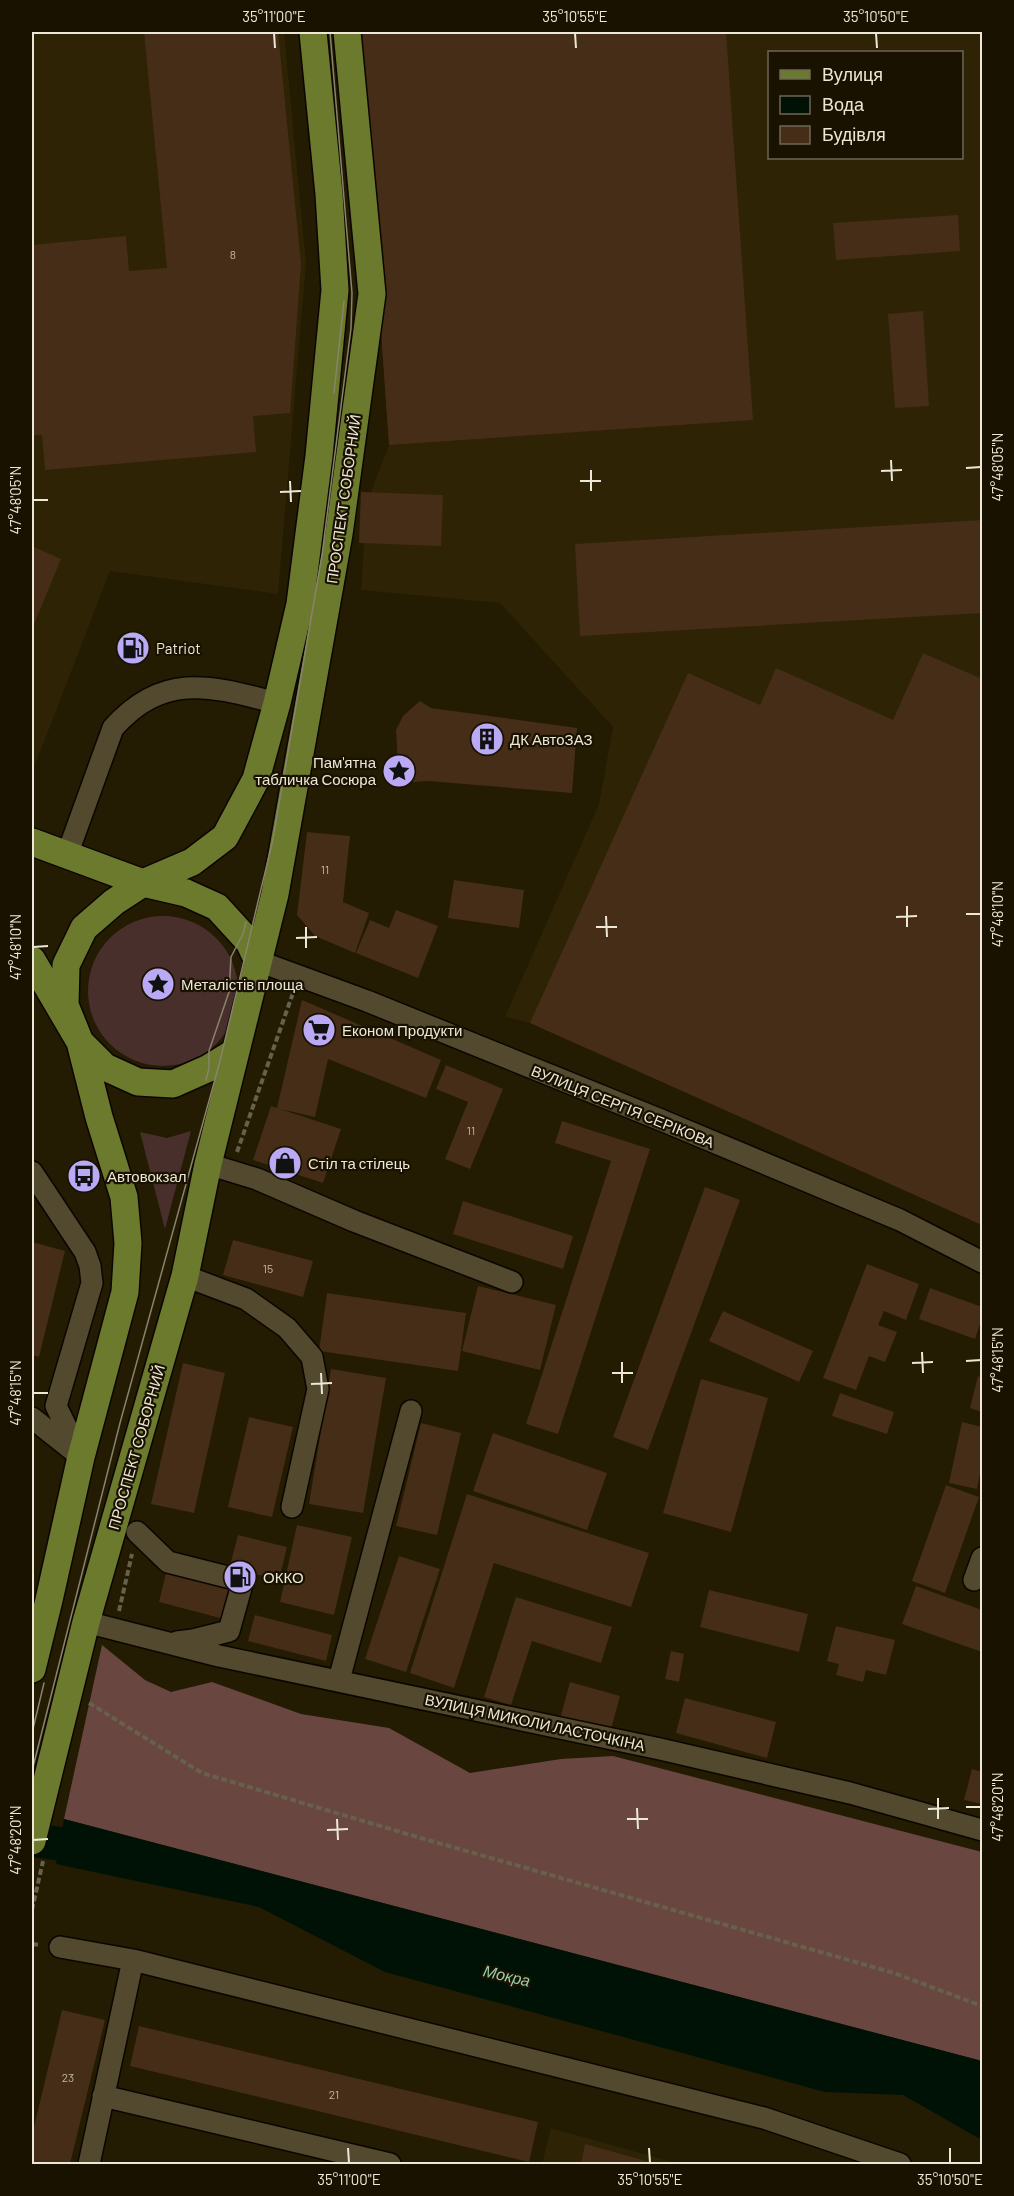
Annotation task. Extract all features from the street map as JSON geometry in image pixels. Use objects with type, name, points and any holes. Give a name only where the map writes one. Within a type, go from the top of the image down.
[{"type":"main road","name":"ПРОСПЕКТ СОБОРНИЙ","points":[[143,883],[192,862],[225,837],[256,779],[277,703],[300,604],[319,456],[335,290],[329,194],[313,32]]},
{"type":"main road","name":"ПРОСПЕКТ СОБОРНИЙ","points":[[258,961],[275,894],[339,534],[372,294],[347,32]]},
{"type":"main road","points":[[32,842],[143,883],[186,893],[217,907],[249,942],[258,961],[235,1052],[210,1068],[173,1084],[138,1082],[105,1067],[80,1042],[32,960]]},
{"type":"main road","points":[[32,1669],[40,1611],[125,1292],[128,1243],[124,1197],[99,1117],[80,1042],[65,1005],[66,964],[84,928],[114,902],[143,883]]},
{"type":"main road","name":"ПРОСПЕКТ СОБОРНИЙ","points":[[32,1842],[86,1622],[185,1276],[208,1164],[235,1052]]},
{"type":"street","points":[[67,855],[113,728],[126,714],[145,700],[162,692],[194,686],[238,693],[277,703]]},
{"type":"street","name":"ВУЛИЦЯ СЕРГІЯ СЕРІКОВА","points":[[258,961],[367,1001],[661,1120],[900,1220],[982,1262]]},
{"type":"street","points":[[208,1164],[257,1179],[354,1221],[512,1282]]},
{"type":"street","points":[[32,1172],[85,1252],[90,1266],[92,1282],[56,1406],[81,1456]]},
{"type":"street","points":[[185,1276],[246,1299],[287,1329],[312,1357],[318,1389],[292,1507]]},
{"type":"street","points":[[339,1680],[411,1411]]},
{"type":"street","points":[[32,1418],[81,1456]]},
{"type":"street","points":[[137,1532],[168,1562],[243,1581],[229,1631],[193,1640],[168,1642]]},
{"type":"street","points":[[974,1580],[982,1558]]},
{"type":"street","name":"ВУЛИЦЯ МИКОЛИ ЛАСТОЧКІНА","points":[[86,1622],[219,1656],[727,1764],[850,1793],[982,1830]]},
{"type":"street","points":[[60,1947],[133,1960],[764,2118],[900,2164]]},
{"type":"street","points":[[89,2164],[133,1960]]},
{"type":"street","points":[[103,2096],[390,2164]]},
{"type":"path","points":[[70,1691],[202,1773],[894,1973],[982,2006]]},
{"type":"shaded area","points":[[32,32],[284,32],[306,263],[278,594],[110,571],[32,773]]},
{"type":"shaded area","points":[[360,32],[982,32],[982,1225],[530,1023],[505,1017],[599,804],[613,727],[500,603],[361,590],[367,502],[389,445]]},
{"type":"shaded area","points":[[163,916],[192,922],[216,938],[232,962],[238,991],[232,1020],[216,1044],[192,1060],[163,1066],[134,1060],[110,1044],[94,1020],[88,991],[94,962],[110,938],[134,922]]},
{"type":"shaded area","points":[[191,1131],[165,1229],[140,1132],[167,1138]]},
{"type":"shaded area","points":[[102,1645],[145,1680],[171,1692],[212,1682],[301,1714],[389,1728],[470,1773],[561,1759],[613,1756],[982,1852],[982,2061],[64,1819]]},
{"type":"shaded area","points":[[551,2128],[680,2164],[542,2164]]},
{"type":"water","points":[[64,1819],[982,2061],[982,2140],[903,2095],[825,2092],[385,1972],[259,1907],[56,1864]]},
{"type":"building","points":[[144,32],[278,32],[301,264],[290,413],[253,416],[256,452],[45,470],[42,435],[32,435],[32,245],[126,236],[129,271],[167,268]]},
{"type":"building","points":[[360,32],[726,32],[753,420],[389,445]]},
{"type":"building","points":[[958,215],[960,251],[836,260],[833,223]]},
{"type":"building","points":[[923,311],[929,406],[895,408],[888,314]]},
{"type":"building","points":[[361,492],[443,495],[441,546],[359,543]]},
{"type":"building","points":[[982,520],[982,613],[580,636],[575,544]]},
{"type":"building","points":[[32,546],[61,559],[32,629]]},
{"type":"building","name":"Patriot","points":[[128,632],[146,636],[138,664],[120,659]]},
{"type":"building","points":[[923,653],[982,679],[982,1225],[530,1023],[688,673],[760,705],[776,668],[893,720]]},
{"type":"building","name":"ДК АвтоЗАЗ","points":[[420,701],[431,708],[577,728],[572,793],[428,781],[412,782],[398,767],[396,730],[403,716]]},
{"type":"building","points":[[307,832],[350,836],[343,902],[369,913],[355,953],[315,936],[297,915]]},
{"type":"building","points":[[454,880],[524,890],[519,928],[448,918]]},
{"type":"building","points":[[396,910],[438,926],[418,978],[356,953],[370,920],[389,928]]},
{"type":"building","points":[[302,1000],[441,1060],[426,1098],[328,1059],[315,1117],[280,1109],[341,1129],[323,1183],[253,1160],[271,1106],[277,1108]]},
{"type":"building","points":[[446,1065],[503,1089],[470,1169],[445,1159],[468,1102],[436,1089]]},
{"type":"building","points":[[562,1121],[650,1149],[558,1434],[526,1424],[611,1161],[555,1143]]},
{"type":"building","points":[[705,1187],[740,1200],[648,1450],[613,1437]]},
{"type":"building","points":[[463,1201],[573,1236],[563,1269],[453,1234]]},
{"type":"building","points":[[233,1240],[313,1261],[303,1297],[223,1275]]},
{"type":"building","points":[[32,1242],[65,1251],[39,1357],[32,1355]]},
{"type":"building","points":[[867,1264],[919,1284],[906,1320],[884,1311],[878,1325],[897,1332],[885,1362],[869,1356],[856,1390],[823,1378]]},
{"type":"building","points":[[478,1286],[556,1305],[540,1370],[462,1351]]},
{"type":"building","points":[[930,1288],[982,1307],[982,1318],[975,1339],[919,1319]]},
{"type":"building","points":[[327,1293],[466,1313],[458,1371],[319,1351]]},
{"type":"building","points":[[723,1311],[813,1351],[799,1382],[709,1341]]},
{"type":"building","points":[[183,1363],[225,1373],[194,1513],[151,1504]]},
{"type":"building","points":[[331,1369],[386,1378],[363,1513],[309,1504]]},
{"type":"building","points":[[978,1376],[982,1378],[982,1412],[970,1408]]},
{"type":"building","points":[[701,1379],[768,1398],[731,1532],[663,1513]]},
{"type":"building","points":[[840,1393],[894,1412],[887,1434],[832,1416]]},
{"type":"building","points":[[249,1417],[293,1427],[272,1517],[228,1507]]},
{"type":"building","points":[[962,1422],[982,1427],[982,1463],[977,1489],[949,1483]]},
{"type":"building","points":[[421,1423],[461,1433],[437,1535],[396,1526]]},
{"type":"building","points":[[493,1433],[607,1473],[587,1530],[473,1491]]},
{"type":"building","points":[[946,1485],[979,1497],[945,1593],[912,1581]]},
{"type":"building","points":[[467,1494],[649,1553],[631,1607],[494,1563],[454,1688],[410,1673]]},
{"type":"building","points":[[297,1525],[352,1537],[334,1615],[280,1602]]},
{"type":"building","name":"ОККО","points":[[238,1535],[287,1547],[279,1580],[255,1574],[243,1624],[159,1602],[166,1573],[224,1588]]},
{"type":"building","points":[[399,1556],[440,1569],[406,1672],[365,1659]]},
{"type":"building","points":[[916,1586],[982,1610],[982,1652],[902,1624]]},
{"type":"building","points":[[709,1590],[808,1614],[799,1652],[700,1627]]},
{"type":"building","points":[[516,1597],[612,1627],[601,1663],[532,1641],[511,1705],[484,1697]]},
{"type":"building","points":[[255,1615],[332,1635],[326,1661],[248,1641]]},
{"type":"building","points":[[836,1626],[895,1640],[886,1675],[866,1670],[863,1682],[836,1675],[839,1664],[827,1661]]},
{"type":"building","points":[[671,1651],[684,1654],[679,1682],[665,1679]]},
{"type":"building","points":[[570,1682],[620,1696],[610,1733],[560,1719]]},
{"type":"building","points":[[685,1698],[776,1722],[767,1758],[676,1733]]},
{"type":"building","points":[[972,1769],[982,1772],[982,1804],[964,1800]]},
{"type":"building","points":[[62,2010],[105,2020],[70,2164],[32,2164],[32,2135]]},
{"type":"building","points":[[139,2026],[538,2122],[529,2162],[130,2066]]},
{"type":"building","points":[[585,2144],[657,2164],[581,2164]]},
{"type":"waterway","name":"Мокра","points":[[32,1840],[106,1850]]},
{"type":"tram line","points":[[32,1771],[120,1423],[220,1061],[273,839],[322,555],[351,328],[352,293],[330,32]]},
{"type":"tram line","points":[[334,393],[344,301]]},
{"type":"tram line","points":[[206,1080],[209,1051],[229,992],[231,957],[243,934],[246,922]]},
{"type":"tram line","points":[[32,1733],[44,1683]]},
{"type":"place","name":"Patriot","points":[[133,648]]},
{"type":"place","name":"ДК АвтоЗАЗ","points":[[487,739]]},
{"type":"place","name":"Пам'ятна табличка Сосюра","points":[[399,771]]},
{"type":"place","name":"Металістів площа","points":[[158,984]]},
{"type":"place","name":"Економ Продукти","points":[[319,1030]]},
{"type":"place","name":"Стіл та стілець","points":[[285,1163]]},
{"type":"place","name":"Автовокзал","points":[[84,1176]]},
{"type":"place","name":"ОККО","points":[[240,1577]]}]
